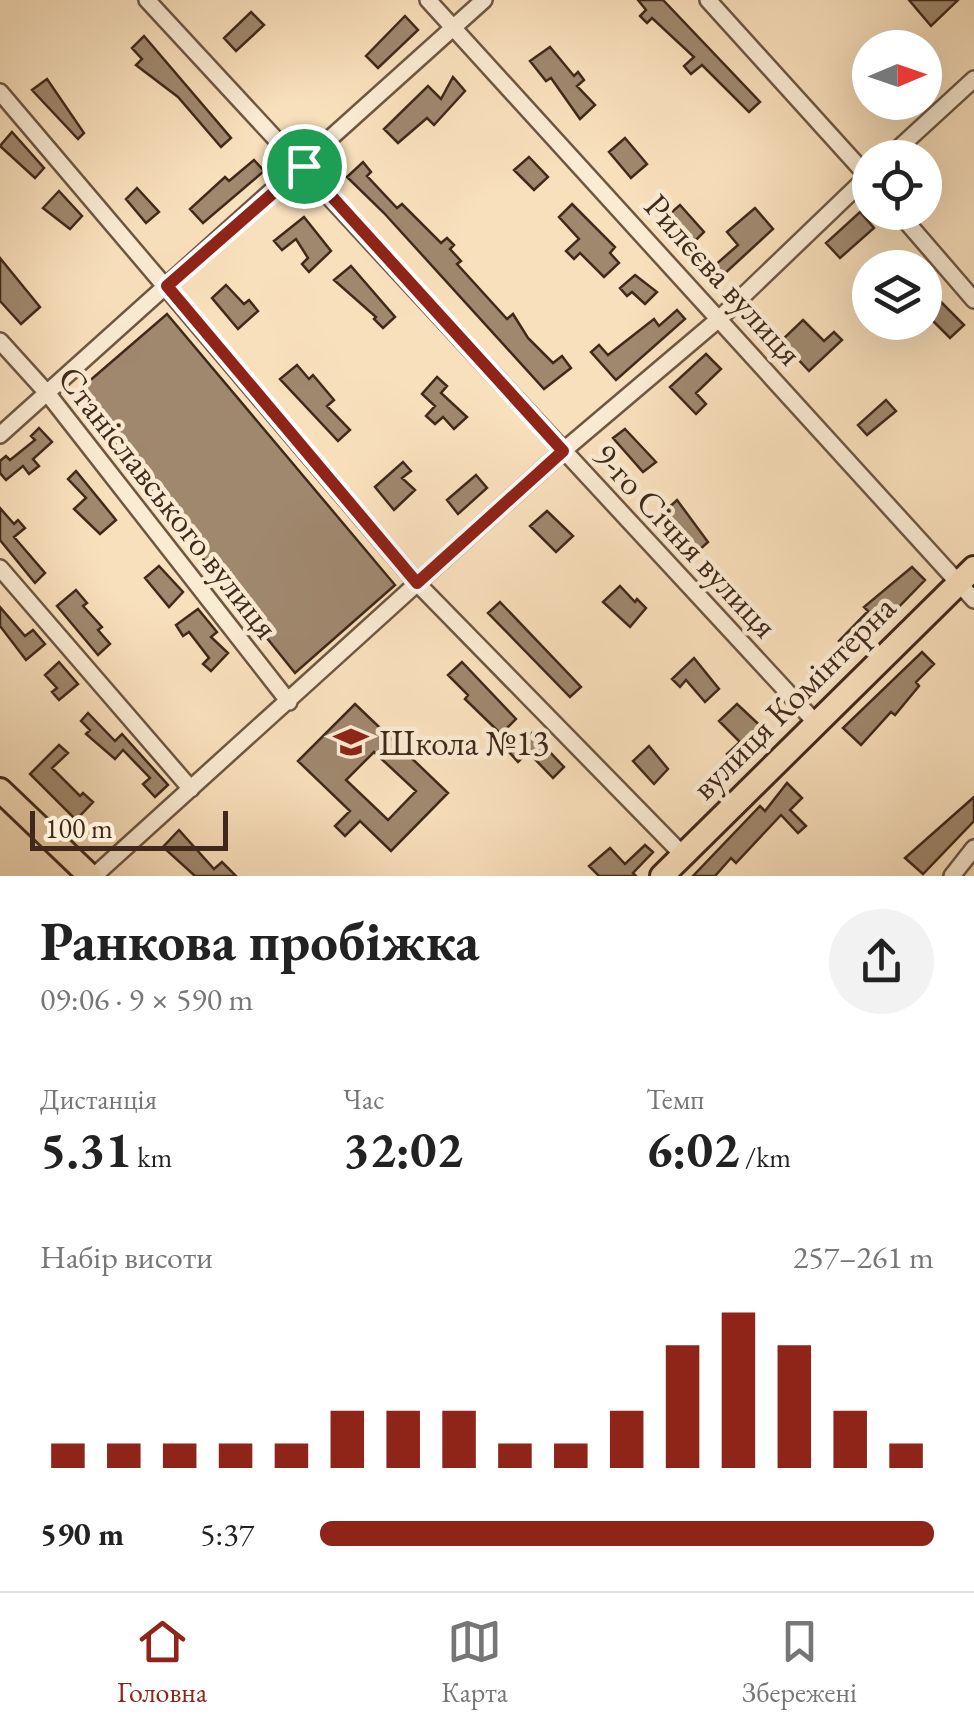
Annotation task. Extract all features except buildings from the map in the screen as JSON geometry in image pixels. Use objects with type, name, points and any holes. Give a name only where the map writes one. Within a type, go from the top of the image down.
[{"type":"main road","name":"вулиця Комінтерна","points":[[662,876],[816,723],[969,583]]},
{"type":"main road","points":[[0,790],[92,876]]},
{"type":"street","name":"9-го Січня вулиця","points":[[148,0],[816,723]]},
{"type":"street","name":"Рилєєва вулиця","points":[[428,0],[969,583]]},
{"type":"street","points":[[0,435],[304,166],[484,0]]},
{"type":"street","points":[[708,0],[852,158]]},
{"type":"street","points":[[907,140],[974,78]]},
{"type":"street","points":[[0,92],[417,583],[683,856]]},
{"type":"street","points":[[92,876],[563,451],[720,318],[852,193]]},
{"type":"street","points":[[914,230],[974,300]]},
{"type":"street","name":"Станіславського вулиця","points":[[0,342],[48,394],[289,702]]},
{"type":"street","points":[[0,568],[191,789]]},
{"type":"street","points":[[952,876],[974,848]]},
{"type":"place","name":"Школа №13","points":[[351,742]]},
{"type":"route","points":[[304,166],[563,451],[417,583],[167,286],[304,166]]}]
